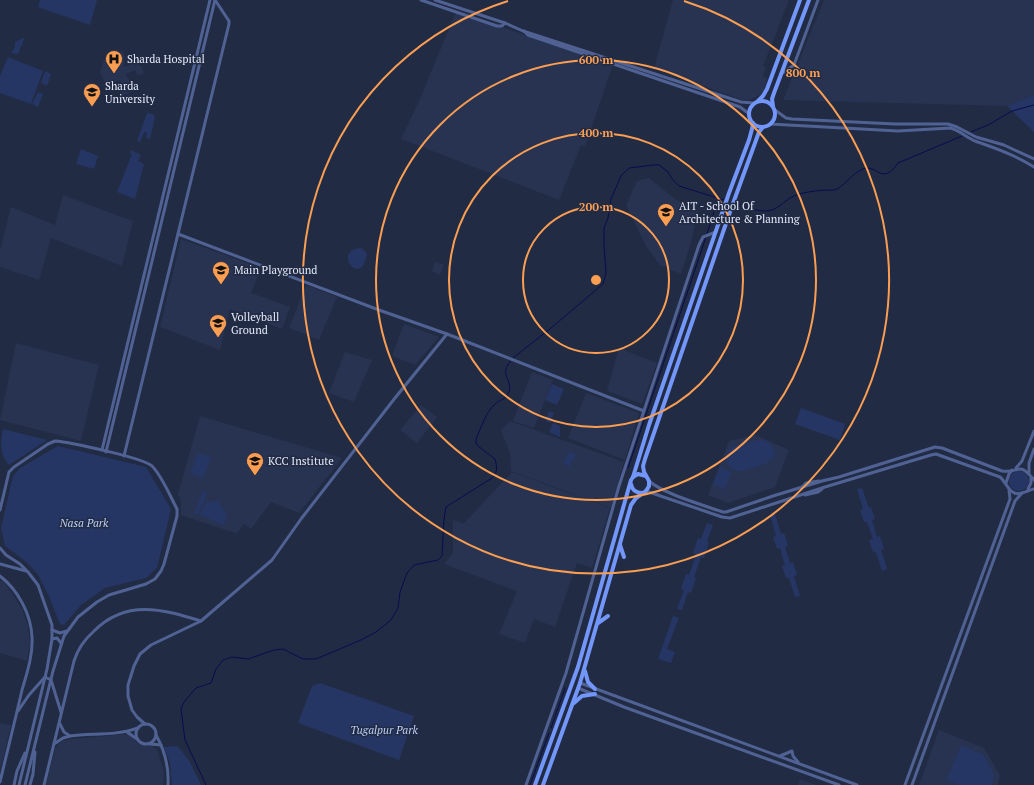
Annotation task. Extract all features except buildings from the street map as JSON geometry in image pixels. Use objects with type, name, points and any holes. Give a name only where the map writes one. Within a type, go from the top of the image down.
[{"type":"main road","points":[[758,101],[767,89],[800,0]]},
{"type":"main road","points":[[543,785],[579,686],[632,505],[636,498],[649,486],[643,466],[645,458],[735,196],[759,132],[763,127],[770,124],[775,118],[772,99],[809,0]]},
{"type":"main road","points":[[535,785],[578,667],[649,425],[724,207],[749,140],[753,123],[748,113],[750,107],[753,103],[758,101],[766,101],[774,108]]},
{"type":"main road","points":[[753,123],[763,127]]},
{"type":"main road","points":[[633,477],[641,474],[648,479]]},
{"type":"main road","points":[[631,484],[631,487],[636,492],[644,492]]},
{"type":"main road","points":[[620,544],[624,557]]},
{"type":"main road","points":[[595,605],[600,604],[599,612],[602,611]]},
{"type":"main road","points":[[598,623],[608,616]]},
{"type":"main road","points":[[572,706],[575,701],[582,696],[595,692],[586,679],[584,668]]},
{"type":"main road","points":[[547,752],[546,763],[548,764],[552,760]]},
{"type":"street","points":[[104,451],[210,0]]},
{"type":"street","points":[[104,451],[215,0]]},
{"type":"street","points":[[124,456],[229,24],[215,0]]},
{"type":"street","points":[[421,0],[498,26],[502,26],[505,23]]},
{"type":"street","points":[[435,0],[505,23],[523,31],[741,102],[753,103]]},
{"type":"street","points":[[781,74],[794,65],[818,0]]},
{"type":"street","points":[[523,31],[528,35],[740,107],[748,113]]},
{"type":"street","points":[[774,108],[786,118],[792,119],[897,124],[948,124],[975,139],[1018,157],[1034,167]]},
{"type":"street","points":[[770,124],[898,130],[956,128]]},
{"type":"street","points":[[975,139],[1004,145],[1034,159]]},
{"type":"street","points":[[526,785],[569,664],[619,486],[699,245],[704,237],[716,232]]},
{"type":"street","points":[[178,234],[447,334],[644,411]]},
{"type":"street","points":[[168,785],[166,757],[161,745],[152,726],[146,724],[137,717],[132,710],[128,696],[128,685],[134,666],[140,654],[151,645],[201,621],[272,560],[305,514],[447,334]]},
{"type":"street","points":[[1006,483],[1008,474],[1022,461],[1034,431]]},
{"type":"street","points":[[0,510],[9,472],[20,462],[55,441],[104,451],[146,462],[151,465],[156,470],[176,509],[177,516],[164,564],[155,579],[146,584],[104,597],[78,618],[67,631],[61,643],[54,666],[25,785]]},
{"type":"street","points":[[648,479],[656,487],[723,512],[734,511],[801,488],[806,483],[839,478],[936,447],[1002,471],[1023,469],[1034,480]]},
{"type":"street","points":[[1027,491],[1031,483],[1029,463],[1034,449]]},
{"type":"street","points":[[644,492],[683,506],[730,518],[825,487],[936,454],[1000,477],[1006,483],[1010,498],[905,785]]},
{"type":"street","points":[[1008,487],[1014,493],[1034,490]]},
{"type":"street","points":[[912,785],[1015,501],[1022,493]]},
{"type":"street","points":[[0,548],[6,555],[20,564],[38,585],[52,625],[52,639],[45,677],[19,785]]},
{"type":"street","points":[[0,554],[6,555]]},
{"type":"street","points":[[0,564],[28,572]]},
{"type":"street","points":[[0,576],[17,594],[25,608],[31,628],[32,649],[0,782]]},
{"type":"street","points":[[44,785],[78,650],[100,624],[122,612],[136,610],[172,612],[201,621]]},
{"type":"street","points":[[52,630],[60,633],[67,631]]},
{"type":"street","points":[[52,639],[54,637],[58,638],[61,643]]},
{"type":"street","points":[[48,661],[54,666]]},
{"type":"street","points":[[45,677],[51,680],[62,714]]},
{"type":"street","points":[[17,713],[29,695],[45,677]]},
{"type":"street","points":[[579,686],[857,785]]},
{"type":"street","points":[[595,692],[624,706],[839,785]]},
{"type":"street","points":[[137,717],[139,727],[136,734],[138,740]]},
{"type":"street","points":[[59,723],[64,732],[70,736]]},
{"type":"street","points":[[54,744],[63,738],[70,736],[127,732],[146,724]]},
{"type":"street","points":[[546,730],[556,728]]},
{"type":"street","points":[[127,732],[144,744],[161,745]]},
{"type":"street","points":[[150,744],[154,740],[156,734]]},
{"type":"street","points":[[14,785],[17,771],[29,742]]},
{"type":"street","points":[[30,785],[33,774],[35,744]]},
{"type":"street","points":[[778,756],[782,756],[792,751],[795,759],[801,764]]},
{"type":"shaded area","points":[[673,0],[789,0],[763,66],[766,68],[763,76],[767,78],[762,94],[749,100],[742,100],[654,68]]},
{"type":"shaded area","points":[[824,0],[1034,0],[1034,95],[1007,106],[783,100]]},
{"type":"shaded area","points":[[456,12],[613,64],[585,147],[581,145],[559,200],[401,139],[419,101]]},
{"type":"shaded area","name":"Sharda Hospital","points":[[122,51],[125,58],[123,59],[125,63],[123,64],[125,67],[130,65],[129,63],[132,62],[131,59],[136,56],[144,73],[138,76],[135,70],[126,74],[131,84],[136,82],[139,88],[122,96],[119,90],[123,88],[120,80],[112,83],[114,87],[108,90],[100,72],[104,60]]},
{"type":"shaded area","name":"AIT - School Of Architecture & Planning","points":[[649,178],[675,199],[698,211],[691,242],[681,274],[660,265],[646,246],[626,205],[637,181]]},
{"type":"shaded area","points":[[63,195],[133,221],[122,266],[51,238],[39,280],[0,267],[0,251],[11,207],[55,225]]},
{"type":"shaded area","points":[[181,239],[261,268],[251,293],[290,307],[282,329],[230,309],[220,350],[160,327]]},
{"type":"shaded area","points":[[435,262],[444,265],[440,275],[432,271]]},
{"type":"shaded area","points":[[306,285],[337,297],[319,340],[289,328]]},
{"type":"shaded area","points":[[404,324],[439,337],[415,365],[392,356]]},
{"type":"shaded area","points":[[16,343],[99,365],[81,441],[0,420]]},
{"type":"shaded area","points":[[619,348],[657,363],[642,404],[607,391]]},
{"type":"shaded area","points":[[345,352],[372,360],[354,402],[329,393]]},
{"type":"shaded area","points":[[532,372],[553,380],[534,428],[513,421]]},
{"type":"shaded area","points":[[586,393],[639,413],[625,460],[568,438]]},
{"type":"shaded area","points":[[421,405],[437,417],[417,443],[400,430]]},
{"type":"shaded area","name":"KCC Institute","points":[[200,416],[342,458],[299,513],[271,502],[251,529],[244,524],[237,533],[226,530],[181,515],[182,505],[178,494]]},
{"type":"shaded area","points":[[510,421],[624,462],[611,508],[511,471],[510,453],[501,430]]},
{"type":"shaded area","points":[[756,435],[789,450],[775,487],[728,503],[708,495],[729,441]]},
{"type":"shaded area","points":[[512,472],[610,508],[592,568],[577,563],[555,627],[534,619],[525,643],[499,634],[517,591],[444,564],[453,553],[453,520],[478,528],[464,523]]},
{"type":"shaded area","points":[[0,580],[4,582],[22,609],[28,626],[30,643],[27,661],[0,653]]},
{"type":"shaded area","points":[[0,723],[11,725],[0,772]]},
{"type":"shaded area","points":[[939,730],[984,748],[1000,775],[998,785],[919,785]]},
{"type":"shaded area","points":[[128,734],[139,744],[144,746],[152,746],[157,750],[164,771],[163,785],[46,785],[55,749],[62,741]]},
{"type":"shaded area","points":[[800,779],[817,785],[798,785]]},
{"type":"green space","points":[[40,0],[97,0],[90,25],[38,7]]},
{"type":"green space","points":[[25,37],[18,54],[11,53],[15,47],[15,42]]},
{"type":"green space","points":[[8,57],[43,71],[31,104],[0,93],[0,76]]},
{"type":"green space","points":[[45,71],[51,74],[47,86],[41,83]]},
{"type":"green space","points":[[38,92],[43,94],[38,107],[32,104]]},
{"type":"green space","points":[[1034,95],[1034,132],[1007,106]]},
{"type":"green space","points":[[147,113],[153,114],[155,118],[150,139],[146,138],[147,133],[144,132],[140,142],[137,141]]},
{"type":"green space","points":[[81,149],[98,156],[94,169],[76,164]]},
{"type":"green space","points":[[131,150],[141,155],[138,161],[144,164],[135,199],[117,192],[132,154],[130,153]]},
{"type":"green space","points":[[361,248],[367,255],[362,267],[358,269],[351,265],[348,261],[348,257],[349,253],[354,249]]},
{"type":"green space","points":[[552,384],[564,389],[557,405],[545,400]]},
{"type":"green space","points":[[801,408],[845,424],[840,440],[795,424]]},
{"type":"green space","points":[[549,411],[554,413],[550,423],[545,421]]},
{"type":"green space","points":[[553,423],[560,426],[560,437],[549,432]]},
{"type":"green space","points":[[3,429],[47,440],[9,465],[2,453],[1,439]]},
{"type":"green space","points":[[758,440],[768,442],[774,449],[775,456],[767,463],[741,471],[735,470],[729,466],[725,459],[728,450],[732,447]]},
{"type":"green space","name":"Nasa Park","points":[[58,446],[146,467],[171,509],[157,568],[146,578],[105,588],[81,605],[64,625],[60,624],[49,596],[37,573],[24,560],[5,546],[1,528],[13,476],[20,468]]},
{"type":"green space","points":[[570,451],[576,455],[569,467],[563,463]]},
{"type":"green space","points":[[198,453],[211,457],[203,478],[190,473]]},
{"type":"green space","points":[[720,467],[732,472],[725,489],[713,485]]},
{"type":"green space","points":[[1015,471],[1023,471],[1029,477],[1029,485],[1023,491],[1015,491],[1009,485],[1009,477]]},
{"type":"green space","points":[[862,488],[869,508],[871,507],[875,519],[872,520],[877,537],[880,536],[884,549],[881,550],[887,569],[882,571],[876,552],[873,552],[869,540],[873,539],[867,522],[864,522],[860,511],[863,509],[857,489]]},
{"type":"green space","points":[[203,491],[207,493],[198,515],[194,513]]},
{"type":"green space","points":[[207,500],[214,503],[216,500],[221,502],[220,505],[227,515],[224,525],[200,515]]},
{"type":"green space","points":[[775,514],[781,534],[784,533],[788,545],[785,547],[790,563],[793,562],[797,575],[794,576],[800,596],[795,597],[789,578],[786,578],[782,566],[785,565],[780,548],[777,549],[773,537],[776,536],[770,515]]},
{"type":"green space","points":[[707,523],[713,525],[707,541],[709,542],[704,558],[701,557],[694,577],[696,578],[691,593],[688,592],[682,610],[677,609],[684,590],[681,589],[686,574],[689,575],[696,555],[693,553],[698,538],[701,539]]},
{"type":"green space","points":[[673,616],[679,618],[667,649],[675,652],[671,663],[658,659]]},
{"type":"green space","name":"Tugalpur Park","points":[[320,683],[414,716],[399,760],[298,723],[312,686]]},
{"type":"green space","points":[[961,745],[983,755],[994,774],[992,785],[960,785],[947,780]]},
{"type":"green space","points":[[178,746],[190,762],[201,785],[172,785],[170,763],[164,747]]},
{"type":"waterway","points":[[971,132],[988,125],[1012,111],[1034,105]]},
{"type":"waterway","points":[[735,203],[757,210],[773,210],[790,198],[798,195],[813,191],[837,189],[852,176],[866,168],[883,174],[887,173],[898,163],[962,136]]},
{"type":"waterway","points":[[513,358],[603,284],[606,273],[604,228],[608,218],[611,199],[621,176],[629,168],[659,165],[667,171],[679,186],[724,200]]},
{"type":"waterway","points":[[707,234],[718,199]]},
{"type":"waterway","points":[[628,468],[706,237]]},
{"type":"waterway","points":[[206,785],[185,740],[181,709],[184,702],[196,688],[211,683],[216,669],[223,660],[232,657],[248,659],[274,650],[283,649],[303,659],[316,659],[361,640],[376,632],[391,620],[398,608],[400,592],[407,573],[414,565],[438,560],[442,556],[446,507],[492,478],[495,474],[497,467],[495,459],[478,446],[476,439],[489,411],[495,404],[505,398],[509,392],[510,388],[506,370],[511,361]]},
{"type":"waterway","points":[[551,728],[565,688]]},
{"type":"waterway","points":[[530,785],[549,733]]},
{"type":"place","name":"Sharda Hospital","points":[[114,74]]},
{"type":"place","name":"Sharda University","points":[[92,107]]},
{"type":"place","name":"AIT - School Of Architecture & Planning","points":[[666,227]]},
{"type":"place","name":"Main Playground","points":[[221,285]]},
{"type":"place","name":"Volleyball Ground","points":[[218,338]]},
{"type":"place","name":"KCC Institute","points":[[255,476]]}]
